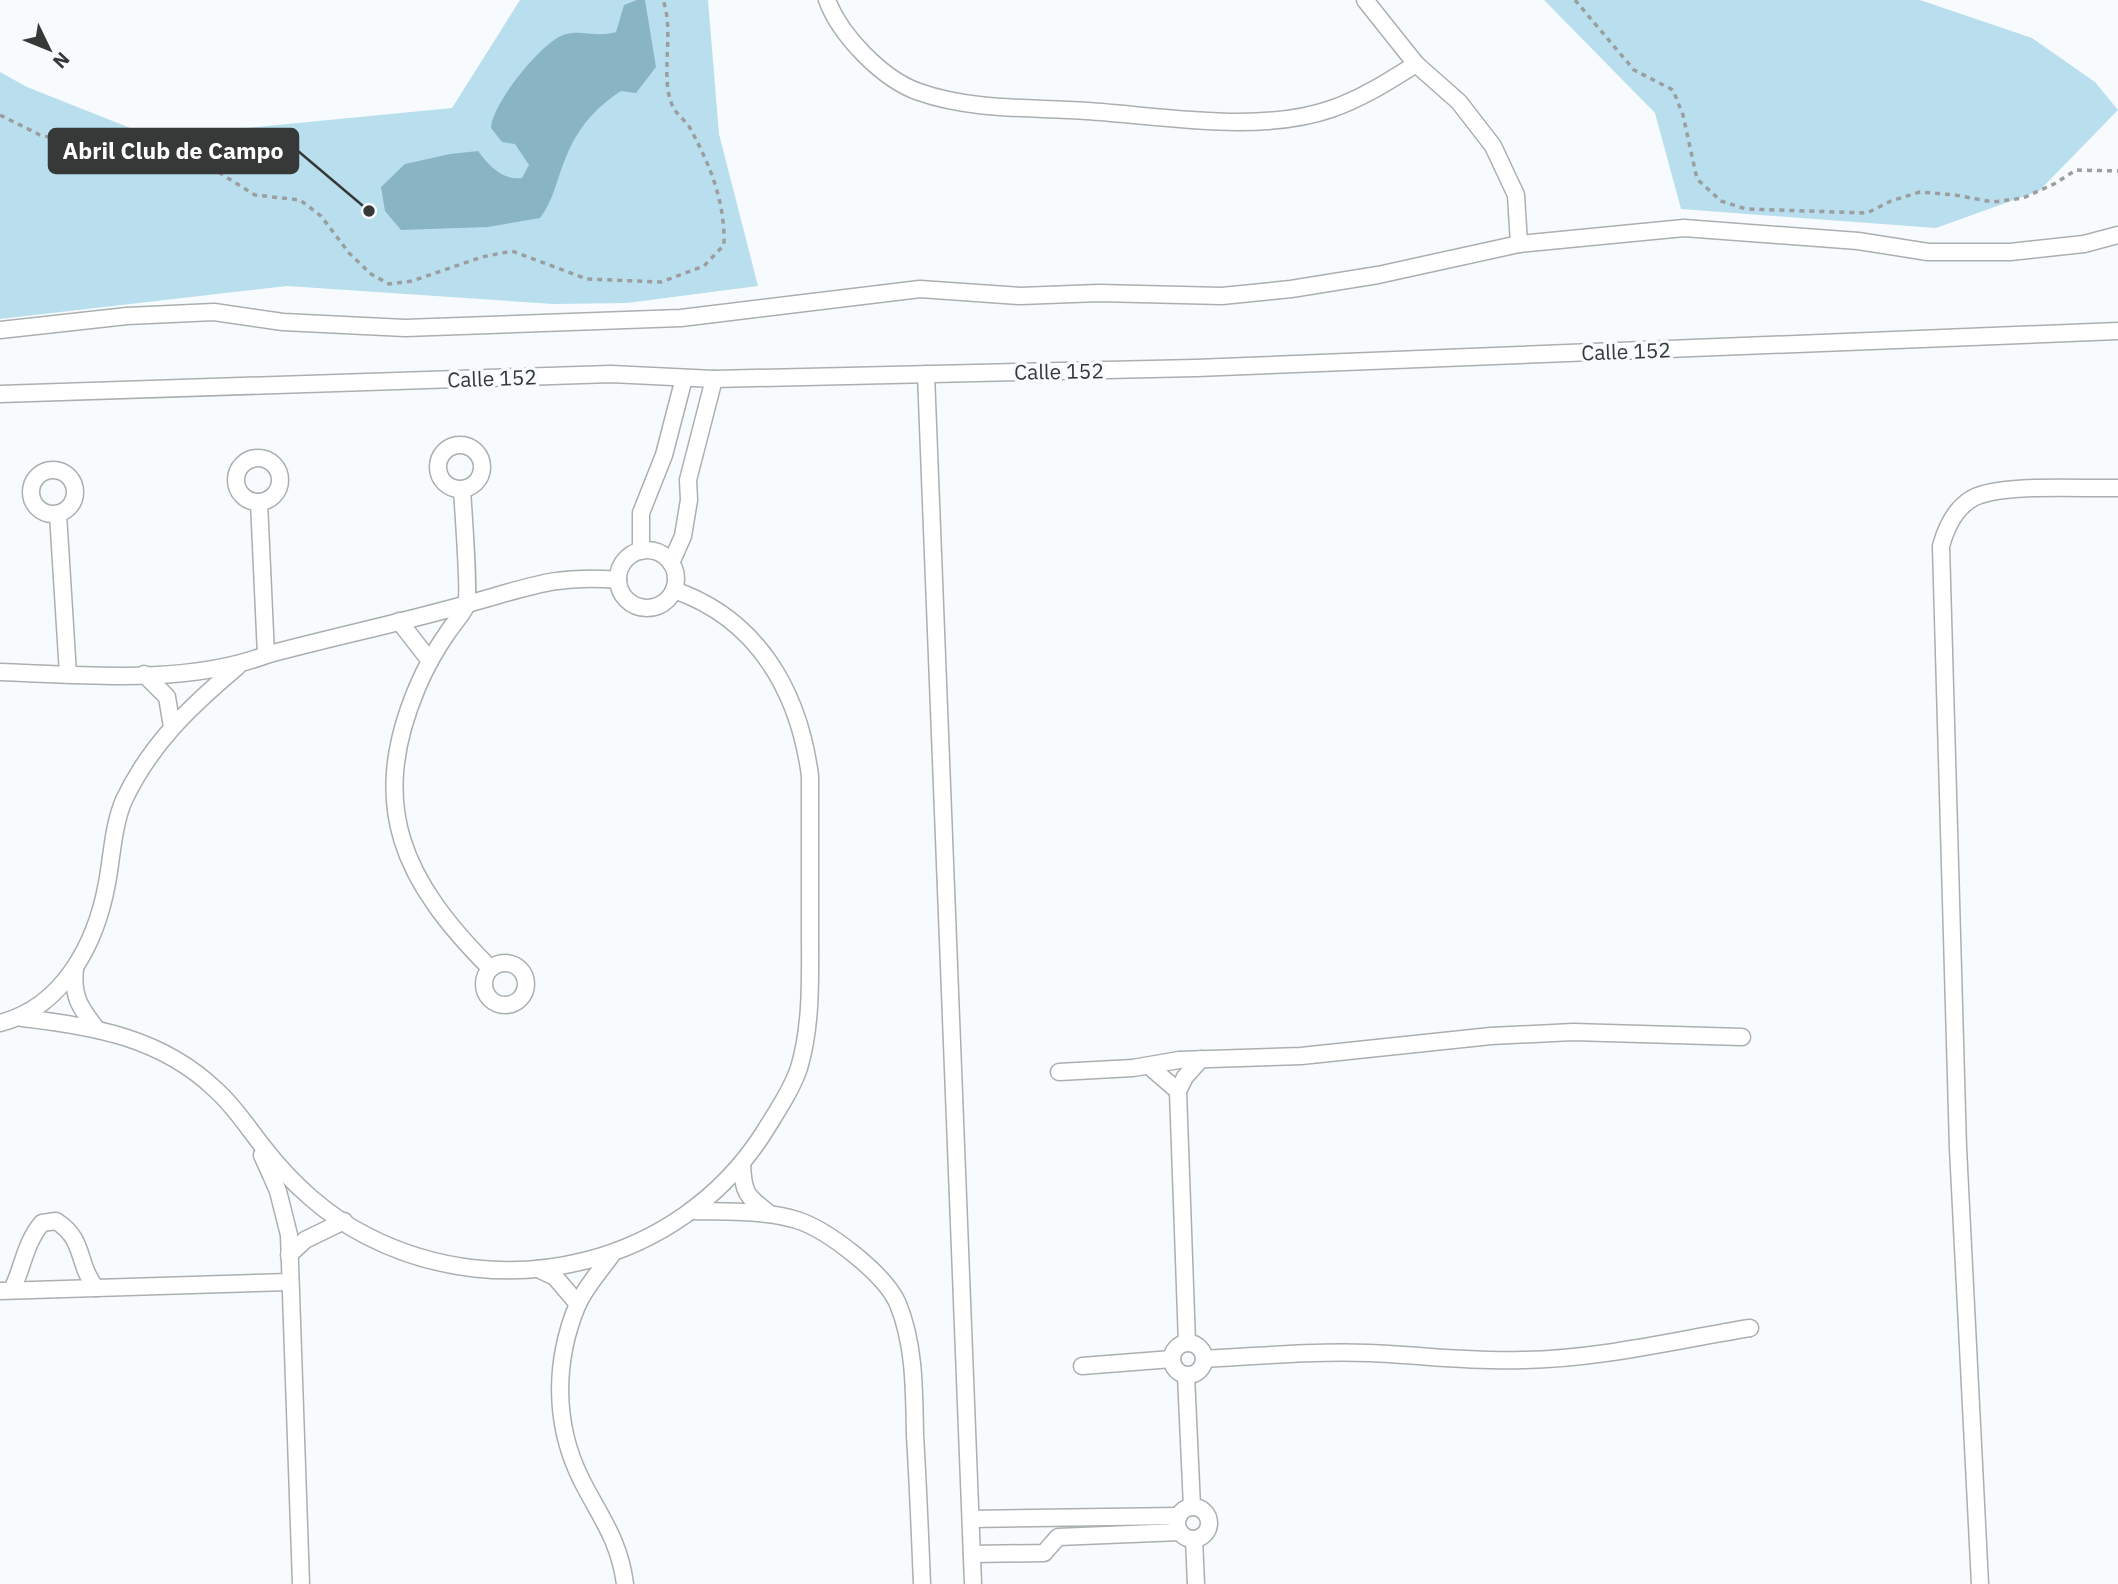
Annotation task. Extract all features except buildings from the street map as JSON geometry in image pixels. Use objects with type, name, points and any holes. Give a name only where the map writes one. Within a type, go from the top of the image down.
[{"type":"street","points":[[827,0],[834,19],[873,63],[916,91],[974,107],[1229,121],[1290,117],[1331,110],[1378,88],[1416,64]]},
{"type":"street","points":[[1366,0],[1416,64],[1459,102],[1493,146],[1516,195],[1519,244]]},
{"type":"street","points":[[0,330],[127,316],[214,312],[283,322],[405,328],[681,318],[920,289],[1020,296],[1099,293],[1222,296],[1291,289],[1378,275],[1519,244],[1684,228],[1858,241],[1928,253],[2010,252],[2084,244],[2118,235]]},
{"type":"street","name":"Calle 152","points":[[0,394],[611,374],[714,379],[1196,368],[2118,331]]},
{"type":"street","points":[[926,374],[973,1584]]},
{"type":"street","points":[[641,551],[641,513],[664,455],[684,378]]},
{"type":"street","points":[[671,564],[687,521],[688,480],[714,379]]},
{"type":"street","points":[[1980,1584],[1958,1148],[1941,546],[1948,523],[1970,499],[1990,491],[2118,488]]},
{"type":"street","points":[[463,489],[467,605],[430,661],[403,725],[395,773],[395,811],[402,847],[421,885],[445,920],[490,968]]},
{"type":"street","points":[[259,502],[266,655]]},
{"type":"street","points":[[58,514],[68,674]]},
{"type":"street","points":[[641,551],[658,553],[671,564],[675,573],[674,590],[659,606],[640,607],[625,597],[618,580],[625,561],[641,551]]},
{"type":"street","points":[[0,672],[188,673],[238,666],[266,655],[467,605],[545,581],[570,577],[618,580]]},
{"type":"street","points":[[0,1023],[22,1017],[96,1028],[157,1047],[216,1089],[290,1179],[365,1236],[420,1260],[479,1269],[538,1269],[594,1261],[644,1240],[691,1211],[707,1200],[742,1163],[780,1107],[798,1069],[810,1015],[810,776],[805,741],[795,709],[765,655],[743,630],[720,612],[674,590]]},
{"type":"street","points":[[399,621],[430,661]]},
{"type":"street","points":[[96,1028],[78,1006],[73,989],[76,967],[101,915],[122,803],[154,750],[182,713],[238,666]]},
{"type":"street","points":[[144,674],[167,697],[172,727]]},
{"type":"street","points":[[22,1017],[76,967]]},
{"type":"street","points":[[1059,1072],[1080,1073],[1201,1059],[1301,1056],[1429,1041],[1573,1032],[1742,1037]]},
{"type":"street","points":[[1187,1343],[1178,1091],[1201,1059]]},
{"type":"street","points":[[1149,1066],[1178,1091]]},
{"type":"street","points":[[253,1133],[278,1191],[289,1235],[301,1584]]},
{"type":"street","points":[[742,1163],[743,1189],[749,1199],[772,1216]]},
{"type":"street","points":[[691,1211],[798,1220],[834,1239],[866,1266],[897,1301],[909,1338],[913,1378],[922,1584]]},
{"type":"street","points":[[6,1291],[20,1275],[30,1237],[42,1223],[56,1221],[70,1230],[79,1244],[83,1266],[96,1288]]},
{"type":"street","points":[[289,1255],[305,1240],[344,1222]]},
{"type":"street","points":[[614,1253],[578,1304],[561,1369],[559,1394],[566,1446],[621,1556],[625,1584]]},
{"type":"street","points":[[538,1269],[555,1277],[578,1304]]},
{"type":"street","points":[[6,1291],[290,1282]]},
{"type":"street","points":[[1204,1359],[1263,1354],[1369,1353],[1449,1360],[1525,1360],[1584,1355],[1750,1328]]},
{"type":"street","points":[[1187,1343],[1199,1348],[1204,1359],[1202,1368],[1186,1376],[1179,1373],[1172,1359],[1174,1351],[1187,1343]]},
{"type":"street","points":[[1082,1366],[1172,1359]]},
{"type":"street","points":[[1186,1376],[1186,1524],[1196,1584]]},
{"type":"street","points":[[971,1519],[1186,1524]]},
{"type":"street","points":[[972,1554],[1044,1553],[1058,1537],[1186,1524]]},
{"type":"path","points":[[0,115],[52,138],[194,157],[256,195],[300,200],[321,216],[349,253],[372,274],[389,284],[412,281],[482,257],[512,251],[587,279],[661,282],[704,266],[724,246],[725,216],[718,186],[688,125],[673,107],[669,85],[668,22],[663,0]]},
{"type":"path","points":[[1575,0],[1634,69],[1673,90],[1683,115],[1698,179],[1721,201],[1746,209],[1867,213],[1891,201],[1920,192],[1993,202],[2023,198],[2054,184],[2076,170],[2118,171]]},
{"type":"shaded area","points":[[520,0],[708,0],[719,134],[758,286],[627,303],[553,304],[287,286],[0,319],[0,72],[27,87],[153,137],[452,108]]},
{"type":"shaded area","points":[[645,0],[656,67],[636,93],[621,91],[603,104],[582,128],[540,218],[488,227],[401,230],[385,211],[381,187],[405,164],[478,151],[491,167],[502,174],[522,178],[529,165],[515,144],[502,142],[491,128],[493,118],[508,91],[531,62],[554,40],[570,33],[616,32],[624,5]]},
{"type":"shaded area","points":[[1544,0],[1920,0],[2032,38],[2095,82],[2118,110],[2039,191],[1936,228],[1681,209],[1655,113]]},
{"type":"place","name":"Abril Club de Campo","points":[[369,211]]}]
